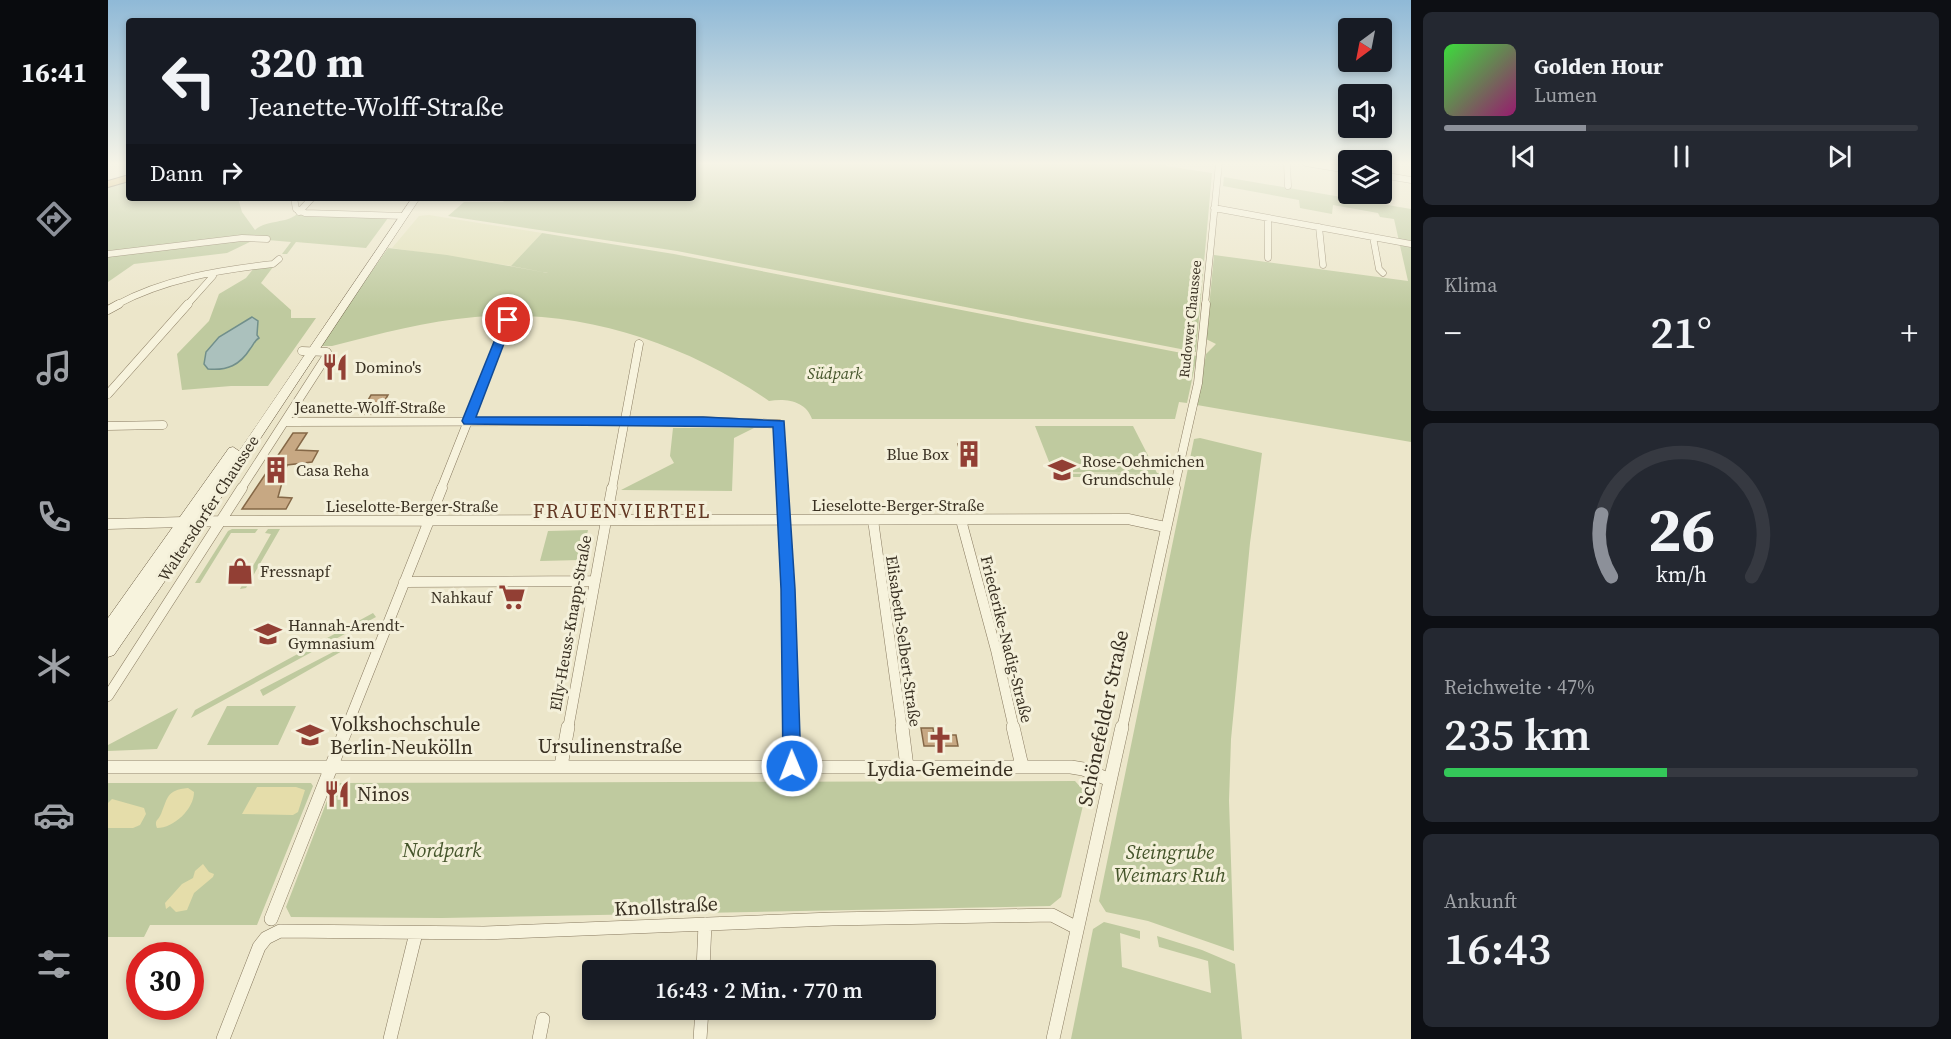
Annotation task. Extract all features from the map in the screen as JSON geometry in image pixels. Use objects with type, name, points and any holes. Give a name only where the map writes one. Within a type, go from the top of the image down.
[{"type":"main road","name":"Waltersdorfer Chaussee","points":[[400,216],[402,211]]},
{"type":"main road","name":"Waltersdorfer Chaussee","points":[[108,650],[191,522],[404,211]]},
{"type":"main road","name":"Waltersdorfer Chaussee","points":[[108,630],[191,522]]},
{"type":"street","name":"Rudower Chaussee","points":[[1192,406],[1202,355],[1214,211]]},
{"type":"street","points":[[1233,211],[1411,244]]},
{"type":"street","points":[[299,212],[400,216]]},
{"type":"street","points":[[1268,218],[1268,258]]},
{"type":"street","points":[[1319,227],[1323,265]]},
{"type":"street","points":[[1373,237],[1379,268],[1383,273]]},
{"type":"street","points":[[108,254],[242,238],[267,239]]},
{"type":"street","points":[[108,310],[148,291],[212,273],[273,264],[279,259]]},
{"type":"street","points":[[108,394],[213,276],[212,273]]},
{"type":"street","points":[[271,920],[508,320]]},
{"type":"street","name":"Elly-Heuss-Knapp-Straße","points":[[561,766],[639,344]]},
{"type":"street","name":"Waltersdorfer Chaussee","points":[[108,696],[328,354],[327,352],[307,351]]},
{"type":"street","name":"Schönefelder Straße","points":[[1053,1039],[1192,406]]},
{"type":"street","name":"Jeanette-Wolff-Straße","points":[[285,422],[779,423],[784,520]]},
{"type":"street","points":[[108,426],[163,425]]},
{"type":"street","name":"Lieselotte-Berger-Straße","points":[[108,524],[221,521],[1128,519],[1165,527]]},
{"type":"street","points":[[784,520],[792,766]]},
{"type":"street","name":"Elisabeth-Selbert-Straße","points":[[873,520],[907,766]]},
{"type":"street","name":"Friederike-Nadig-Straße","points":[[961,520],[996,650],[1022,766]]},
{"type":"street","points":[[404,582],[594,581]]},
{"type":"street","name":"Ursulinenstraße","points":[[108,767],[1022,766],[1075,767],[1110,780]]},
{"type":"street","name":"Knollstraße","points":[[223,1039],[259,947],[266,938],[280,931],[484,933],[705,924],[1052,915],[1077,928]]},
{"type":"street","points":[[703,960],[705,924]]},
{"type":"street","points":[[390,1039],[416,933]]},
{"type":"street","points":[[539,1039],[543,1019]]},
{"type":"street","points":[[700,1039],[701,1020]]},
{"type":"green space","points":[[108,211],[242,211],[255,230],[297,214],[388,218],[366,248],[296,242],[287,254],[282,254],[291,242],[256,239],[227,253],[134,264],[108,282]]},
{"type":"green space","points":[[453,211],[1209,211],[1196,352],[677,251],[448,216]]},
{"type":"green space","points":[[1369,211],[1411,211],[1411,442],[1197,405],[1206,354],[1216,344],[1206,339],[1214,255],[1408,281],[1394,219],[1380,217],[1378,213]]},
{"type":"green space","points":[[429,215],[542,233],[511,266],[392,248],[419,216]]},
{"type":"green space","name":"Südpark","points":[[542,233],[674,254],[1197,356],[1187,403],[1179,402],[1175,419],[812,419],[805,408],[795,402],[769,401],[737,380],[666,347],[592,324],[553,318],[514,316],[457,319],[332,346],[319,346],[388,248],[447,255],[548,273],[511,266]]},
{"type":"green space","points":[[273,267],[261,283],[291,310],[291,318],[316,318],[268,386],[182,390],[177,354],[209,321],[219,294],[246,278],[254,268]]},
{"type":"green space","points":[[1035,426],[1133,426],[1157,473],[1160,473],[1159,477],[1053,477],[1051,474],[1153,473],[1053,472]]},
{"type":"green space","points":[[673,428],[754,428],[734,438],[732,491],[621,490],[674,463],[670,456]]},
{"type":"green space","name":"Steingrube Weimars Ruh","points":[[1200,438],[1262,453],[1250,543],[1231,739],[1229,801],[1234,951],[1148,921],[1106,912],[1099,901],[1194,439]]},
{"type":"green space","points":[[258,529],[255,533],[231,533],[200,583],[195,583],[228,531]]},
{"type":"green space","points":[[268,529],[280,529],[246,588],[240,589],[271,534],[265,533]]},
{"type":"green space","points":[[588,530],[581,560],[540,561],[548,531]]},
{"type":"green space","points":[[373,613],[376,617],[191,718],[195,710]]},
{"type":"green space","points":[[360,638],[344,650],[263,696],[260,690]]},
{"type":"green space","points":[[227,706],[296,706],[278,745],[207,745]]},
{"type":"green space","points":[[178,708],[157,749],[108,751],[108,745]]},
{"type":"green space","name":"Nordpark","points":[[1075,781],[1086,793],[1061,897],[1050,906],[442,918],[291,917],[286,907],[328,798],[333,786],[337,783]]},
{"type":"green space","points":[[108,783],[311,783],[313,786],[257,925],[150,925],[144,937],[108,937]]},
{"type":"green space","points":[[1104,922],[1140,931],[1140,939],[1120,933],[1122,967],[1211,993],[1208,961],[1159,947],[1157,936],[1202,950],[1235,964],[1242,1039],[1071,1039],[1093,929]]},
{"type":"sand","points":[[257,787],[296,787],[305,790],[298,812],[293,815],[242,814]]},
{"type":"sand","points":[[188,788],[194,792],[187,811],[170,825],[157,828],[156,822],[169,796],[175,791]]},
{"type":"sand","points":[[112,799],[144,808],[146,814],[140,825],[133,828],[108,828],[108,803]]},
{"type":"sand","points":[[203,864],[209,872],[214,874],[213,877],[194,893],[187,910],[176,912],[170,906],[166,909],[165,903],[182,884],[193,878],[195,871]]},
{"type":"water","points":[[252,317],[258,321],[257,335],[259,338],[246,355],[227,368],[208,369],[204,364],[206,352],[219,337]]},
{"type":"building","points":[[371,395],[388,395],[377,414],[360,414]]},
{"type":"building","name":"Casa Reha","points":[[293,433],[307,433],[296,450],[318,451],[312,462],[287,465],[278,497],[292,498],[286,509],[242,509]]},
{"type":"building","name":"Blue Box","points":[[958,444],[967,445],[968,449],[975,449],[978,459],[962,459]]},
{"type":"building","name":"Lydia-Gemeinde","points":[[921,728],[933,728],[934,735],[956,735],[958,746],[924,746]]},
{"type":"place","name":"Domino's","points":[[335,367]]},
{"type":"place","name":"Blue Box","points":[[969,454]]},
{"type":"place","name":"Casa Reha","points":[[276,470]]},
{"type":"place","name":"Rose-Oehmichen Grundschule","points":[[1062,470]]},
{"type":"place","name":"Fressnapf","points":[[240,571]]},
{"type":"place","name":"Nahkauf","points":[[512,597]]},
{"type":"place","name":"Hannah-Arendt- Gymnasium","points":[[268,634]]},
{"type":"place","name":"Volkshochschule Berlin-Neukölln","points":[[310,735]]},
{"type":"place","name":"Lydia-Gemeinde","points":[[940,740]]},
{"type":"place","name":"Ninos","points":[[337,794]]},
{"type":"district","name":"FRAUENVIERTEL","points":[[622,511]]},
{"type":"route","points":[[508,320],[468,421],[779,423],[788,589],[792,766]]}]
